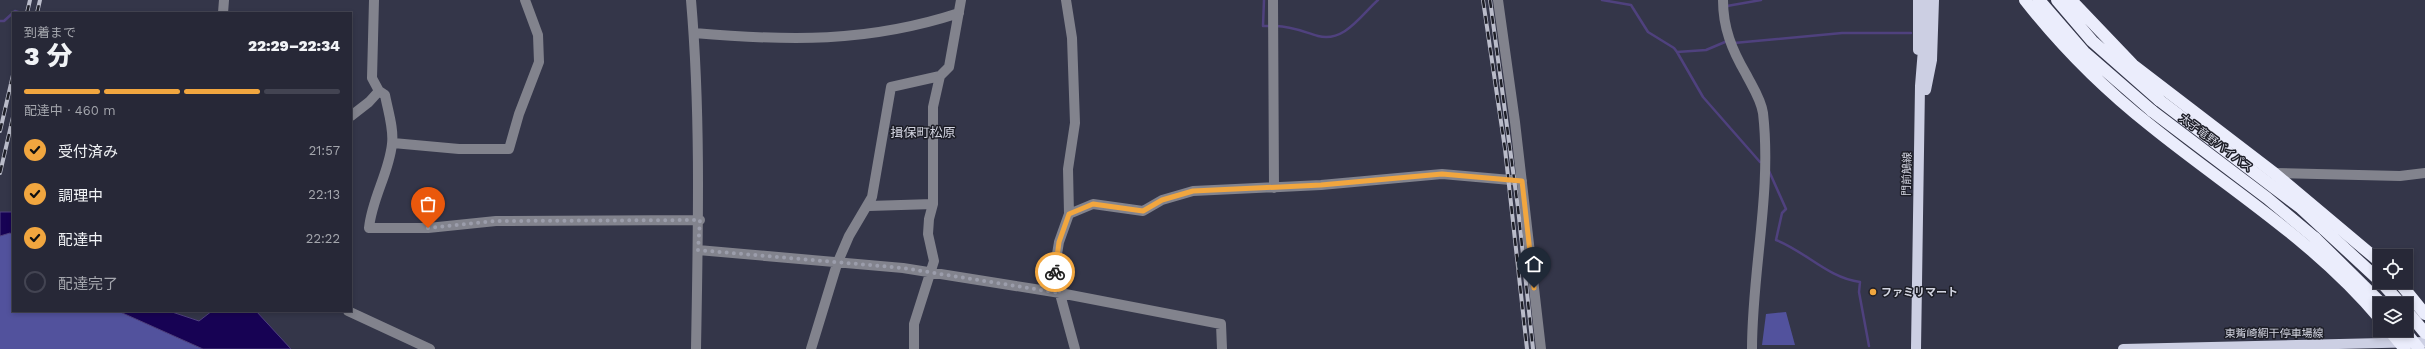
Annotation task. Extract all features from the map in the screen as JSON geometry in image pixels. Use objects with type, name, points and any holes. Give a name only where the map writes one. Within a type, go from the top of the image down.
[{"type":"highway","points":[[2025,0],[2084,67],[2151,126],[2310,248],[2337,271],[2373,311]]},
{"type":"highway","name":"太子竜野バイパス","points":[[2038,0],[2084,52],[2152,111],[2273,203],[2348,268],[2375,297]]},
{"type":"highway","name":"太子竜野バイパス","points":[[2057,0],[2092,40],[2159,100],[2301,208],[2373,275]]},
{"type":"highway","points":[[2071,0],[2133,65],[2271,171],[2373,256]]},
{"type":"highway","points":[[2151,126],[2174,97]]},
{"type":"highway","points":[[2219,178],[2271,171]]},
{"type":"highway","points":[[2309,202],[2310,248]]},
{"type":"highway","name":"太子竜野バイパス","points":[[2387,289],[2394,297]]},
{"type":"highway","points":[[2405,289],[2425,314]]},
{"type":"highway","points":[[2413,318],[2425,333]]},
{"type":"highway","points":[[2395,337],[2403,346]]},
{"type":"highway","points":[[2410,337],[2419,349]]},
{"type":"main road","points":[[1918,0],[1918,55],[1920,86]]},
{"type":"main road","name":"門前鵤線","points":[[1916,349],[1920,86],[1927,0]]},
{"type":"main road","points":[[1920,119],[1932,60],[1934,0]]},
{"type":"main road","name":"東觜崎網干停車場線","points":[[2123,349],[2228,345],[2329,347],[2403,346],[2425,342]]},
{"type":"street","points":[[223,12],[224,0]]},
{"type":"street","points":[[374,0],[372,78],[378,91],[385,95],[393,143],[389,163],[371,211],[369,228],[428,228],[496,221],[700,220]]},
{"type":"street","points":[[393,143],[459,149],[509,149],[519,114],[539,62],[538,35],[525,0]]},
{"type":"street","points":[[691,0],[694,33],[700,220],[696,349]]},
{"type":"street","points":[[811,349],[837,264],[849,236],[869,206],[874,190],[891,87],[940,76],[949,67],[961,0]]},
{"type":"street","points":[[1066,0],[1072,38],[1075,123],[1068,169],[1069,214],[1059,242],[1054,272],[1075,349]]},
{"type":"street","points":[[1273,0],[1274,188]]},
{"type":"street","points":[[1498,0],[1522,181],[1541,349]]},
{"type":"street","points":[[1723,0],[1723,18],[1728,37],[1763,111],[1763,216],[1754,286],[1752,349]]},
{"type":"street","points":[[694,33],[799,40],[901,30],[959,13]]},
{"type":"street","points":[[914,349],[914,324],[934,261],[928,234],[929,219],[933,204],[934,107],[940,76]]},
{"type":"street","points":[[352,115],[369,102],[378,91]]},
{"type":"street","points":[[2271,171],[2400,176],[2425,173]]},
{"type":"street","points":[[1069,214],[1093,204],[1143,211],[1162,200],[1193,191],[1274,188],[1442,174],[1522,181]]},
{"type":"street","points":[[869,206],[933,204]]},
{"type":"street","points":[[698,250],[837,264],[874,265],[1060,293],[1221,324],[1222,349]]},
{"type":"street","points":[[350,312],[430,349]]},
{"type":"shaded area","points":[[0,212],[12,212],[12,234],[10,233],[0,236]]},
{"type":"shaded area","points":[[10,233],[12,234],[12,312],[120,312],[203,349],[0,349],[0,236]]},
{"type":"shaded area","points":[[120,312],[172,312],[199,321],[211,312],[257,312],[291,349],[203,349]]},
{"type":"shaded area","points":[[1786,312],[1795,345],[1762,345],[1766,314]]},
{"type":"waterway","points":[[1264,0],[1263,26],[1271,26]]},
{"type":"waterway","points":[[1276,26],[1292,28],[1318,36],[1327,37],[1336,35],[1344,32],[1378,0]]},
{"type":"waterway","points":[[1602,0],[1631,5],[1648,32],[1674,48],[1677,52],[1706,50],[1725,42]]},
{"type":"waterway","points":[[1727,8],[1727,6],[1761,0]]},
{"type":"waterway","points":[[14,12],[18,12]]},
{"type":"waterway","points":[[0,21],[4,21],[12,14]]},
{"type":"waterway","points":[[1734,43],[1842,33],[1911,33]]},
{"type":"waterway","points":[[1677,52],[1703,97],[1760,162]]},
{"type":"waterway","points":[[1769,171],[1786,209],[1782,213],[1776,240],[1787,245],[1827,270],[1837,275],[1860,282],[1859,292],[1869,346]]},
{"type":"railway","points":[[27,12],[30,0]]},
{"type":"railway","points":[[37,12],[40,0]]},
{"type":"railway","points":[[1483,0],[1505,149],[1527,349]]},
{"type":"railway","points":[[1490,0],[1518,208],[1533,349]]},
{"type":"railway","points":[[0,131],[12,79]]},
{"type":"railway","points":[[0,173],[12,121]]},
{"type":"way so far","points":[[428,228],[496,221],[605,222],[700,220],[698,250],[837,264],[874,265],[903,268],[1060,293],[1055,272]]},
{"type":"place","name":"ファミリマート","points":[[1873,292]]},
{"type":"district","name":"揖保町松原","points":[[923,132]]},
{"type":"route","points":[[1055,272],[1059,242],[1069,214],[1074,210],[1093,204],[1124,210],[1143,211],[1162,200],[1193,191],[1321,185],[1442,174],[1473,179],[1522,181],[1534,288]]}]
